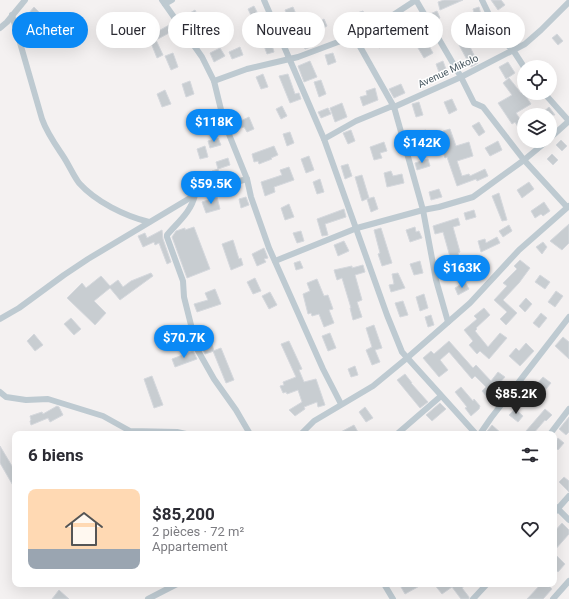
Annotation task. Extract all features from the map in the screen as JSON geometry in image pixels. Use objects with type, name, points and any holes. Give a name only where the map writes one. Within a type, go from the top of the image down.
[{"type":"street","points":[[15,12],[25,0]]},
{"type":"street","points":[[172,0],[163,2],[202,57],[214,81],[224,122],[247,179],[251,197],[275,261],[323,369],[341,404]]},
{"type":"street","points":[[264,0],[324,139],[387,315],[402,352],[473,431]]},
{"type":"street","points":[[304,431],[314,421],[373,386],[407,358],[470,303],[519,250],[568,206],[524,160],[483,108],[474,103],[461,77],[416,0],[398,12]]},
{"type":"street","points":[[482,0],[504,42],[513,50],[519,60]]},
{"type":"street","name":"Avenue Mikolo","points":[[324,139],[356,121],[390,107],[394,107],[461,77],[524,44],[569,2]]},
{"type":"street","points":[[0,28],[8,22],[12,15]]},
{"type":"street","points":[[0,25],[8,22]]},
{"type":"street","points":[[214,81],[247,69],[298,57],[333,44]]},
{"type":"street","points":[[22,48],[46,130],[76,178],[90,194],[100,201],[137,219],[149,222]]},
{"type":"street","points":[[361,48],[394,107],[423,210],[436,280],[448,322]]},
{"type":"street","points":[[550,100],[569,121],[557,132]]},
{"type":"street","points":[[275,261],[357,228],[473,197],[539,148]]},
{"type":"street","points":[[0,319],[19,308],[88,259],[200,192],[247,179]]},
{"type":"street","points":[[195,195],[193,204],[185,216],[167,235],[167,237],[183,281],[184,297],[197,349],[211,374],[236,410],[248,431]]},
{"type":"street","points":[[482,431],[569,317]]},
{"type":"street","points":[[0,392],[6,397],[26,400],[48,399],[103,416],[130,431]]},
{"type":"street","points":[[400,431],[441,396]]},
{"type":"street","points":[[552,431],[569,409]]},
{"type":"street","points":[[557,507],[569,496]]},
{"type":"street","points":[[557,511],[569,520]]},
{"type":"street","points":[[553,599],[569,581]]},
{"type":"street","points":[[148,599],[171,587]]},
{"type":"street","points":[[386,587],[392,599]]},
{"type":"street","points":[[473,599],[484,587]]},
{"type":"building","points":[[444,0],[463,0],[440,10],[438,2]]},
{"type":"building","points":[[491,0],[501,0],[505,5],[498,10]]},
{"type":"building","points":[[254,6],[257,12],[249,12],[248,9]]},
{"type":"building","points":[[34,7],[39,12],[30,12]]},
{"type":"building","points":[[293,7],[295,12],[286,12],[285,10]]},
{"type":"building","points":[[479,7],[480,12],[474,12],[473,9]]},
{"type":"building","points":[[168,26],[168,34],[160,38],[160,30]]},
{"type":"building","points":[[557,34],[563,41],[558,45],[552,38]]},
{"type":"building","points":[[240,47],[243,55],[232,59],[229,52]]},
{"type":"building","points":[[153,48],[160,48],[163,55],[157,58]]},
{"type":"building","points":[[220,48],[225,56],[214,62],[210,53]]},
{"type":"building","points":[[265,48],[273,48],[274,52],[267,54]]},
{"type":"building","points":[[418,48],[430,48],[433,53],[424,58]]},
{"type":"building","points":[[461,48],[470,48],[478,63],[471,67]]},
{"type":"building","points":[[173,53],[178,67],[171,70],[165,56]]},
{"type":"building","points":[[333,53],[336,62],[328,65],[325,55]]},
{"type":"building","points":[[310,61],[317,77],[304,82],[298,66]]},
{"type":"building","points":[[443,61],[447,72],[440,75],[436,64]]},
{"type":"building","points":[[508,62],[515,73],[506,79],[499,67]]},
{"type":"building","points":[[263,74],[268,87],[261,89],[256,77]]},
{"type":"building","points":[[288,74],[295,94],[299,93],[301,99],[290,103],[279,76]]},
{"type":"building","points":[[509,78],[517,88],[517,100],[528,100],[531,104],[524,108],[517,108],[517,125],[515,122],[512,124],[498,103],[512,95],[503,83]]},
{"type":"building","points":[[321,80],[326,94],[319,97],[314,82]]},
{"type":"building","points":[[190,81],[194,94],[186,97],[182,84]]},
{"type":"building","points":[[401,84],[405,93],[394,98],[389,89]]},
{"type":"building","points":[[375,88],[378,100],[363,106],[360,97],[367,95],[366,91]]},
{"type":"building","points":[[165,90],[171,104],[162,107],[157,94]]},
{"type":"building","points":[[452,99],[457,110],[449,114],[444,102]]},
{"type":"building","points":[[419,102],[423,115],[416,117],[412,104]]},
{"type":"building","points":[[342,103],[347,117],[335,122],[330,108]]},
{"type":"building","points":[[282,106],[287,116],[281,119],[276,109]]},
{"type":"building","points":[[328,108],[331,114],[321,118],[318,112]]},
{"type":"building","points":[[249,117],[254,129],[247,132],[244,127],[234,130],[232,125]]},
{"type":"building","points":[[202,118],[206,131],[199,133],[195,121]]},
{"type":"building","points":[[479,122],[485,132],[479,136],[472,126]]},
{"type":"building","points":[[450,129],[456,146],[469,142],[473,156],[457,161],[462,176],[469,174],[470,176],[485,169],[488,176],[477,181],[476,179],[457,186],[447,157],[445,158],[442,149],[448,148],[443,131]]},
{"type":"building","points":[[351,130],[355,141],[348,144],[343,133]]},
{"type":"building","points":[[426,130],[432,152],[425,154],[418,132]]},
{"type":"building","points":[[290,132],[294,143],[287,146],[283,134]]},
{"type":"building","points":[[218,138],[221,145],[210,148],[208,141]]},
{"type":"building","points":[[561,140],[567,146],[562,151],[557,144]]},
{"type":"building","points":[[498,141],[502,150],[490,156],[485,148]]},
{"type":"building","points":[[384,142],[387,151],[380,153],[382,158],[374,160],[370,147]]},
{"type":"building","points":[[205,146],[208,157],[200,159],[197,149]]},
{"type":"building","points":[[274,146],[278,155],[259,164],[258,161],[254,162],[252,154]]},
{"type":"building","points":[[552,154],[558,160],[553,165],[547,159]]},
{"type":"building","points":[[309,156],[314,170],[306,173],[301,159]]},
{"type":"building","points":[[228,158],[230,165],[218,169],[216,162]]},
{"type":"building","points":[[428,159],[430,166],[417,170],[415,163]]},
{"type":"building","points":[[348,164],[352,176],[345,179],[341,166]]},
{"type":"building","points":[[289,167],[294,180],[274,187],[275,192],[265,196],[261,182],[282,175],[280,170]]},
{"type":"building","points":[[218,169],[221,181],[216,183],[212,171]]},
{"type":"building","points":[[391,171],[393,176],[402,174],[404,183],[387,187],[384,173]]},
{"type":"building","points":[[362,175],[369,198],[362,201],[355,177]]},
{"type":"building","points":[[320,179],[324,192],[317,194],[313,182]]},
{"type":"building","points":[[529,182],[534,189],[522,198],[517,190]]},
{"type":"building","points":[[439,189],[442,197],[431,200],[429,192]]},
{"type":"building","points":[[499,193],[507,220],[502,221],[492,196]]},
{"type":"building","points":[[217,197],[220,209],[206,213],[202,202]]},
{"type":"building","points":[[246,197],[249,205],[241,208],[239,199]]},
{"type":"building","points":[[374,197],[378,209],[371,212],[367,199]]},
{"type":"building","points":[[544,202],[550,211],[543,216],[541,214],[535,218],[531,211]]},
{"type":"building","points":[[289,204],[294,217],[285,220],[281,208]]},
{"type":"building","points":[[344,209],[346,217],[325,224],[328,235],[322,236],[317,219]]},
{"type":"building","points":[[474,210],[476,217],[466,220],[464,213]]},
{"type":"building","points":[[458,218],[460,225],[453,227],[460,252],[458,253],[463,268],[454,271],[443,232],[435,234],[433,226]]},
{"type":"building","points":[[569,224],[569,243],[562,250],[550,241]]},
{"type":"building","points":[[509,225],[512,231],[503,237],[499,231]]},
{"type":"building","points":[[194,227],[210,269],[187,278],[172,237],[176,231]]},
{"type":"building","points":[[415,227],[416,232],[419,231],[422,238],[410,242],[406,230]]},
{"type":"building","points":[[381,228],[392,263],[382,266],[378,254],[380,253],[374,230]]},
{"type":"building","points":[[162,230],[163,239],[171,262],[167,264],[159,243],[155,245],[154,242],[143,247],[138,236],[145,233],[147,238]]},
{"type":"building","points":[[301,231],[304,241],[297,243],[293,233]]},
{"type":"building","points":[[497,237],[500,243],[481,252],[478,241],[485,239],[486,243]]},
{"type":"building","points":[[233,240],[239,259],[241,258],[243,265],[231,270],[222,244]]},
{"type":"building","points":[[344,241],[349,251],[338,256],[334,245]]},
{"type":"building","points":[[543,242],[547,247],[542,254],[536,247]]},
{"type":"building","points":[[264,248],[268,258],[264,259],[266,262],[257,266],[252,254]]},
{"type":"building","points":[[520,260],[530,268],[519,283],[503,300],[517,313],[506,325],[500,319],[507,312],[494,300],[507,286],[503,283],[517,269],[514,266]]},
{"type":"building","points":[[300,261],[303,268],[296,270],[294,263]]},
{"type":"building","points":[[420,261],[423,273],[414,275],[410,264]]},
{"type":"building","points":[[477,263],[480,269],[470,274],[467,268]]},
{"type":"building","points":[[363,265],[365,272],[355,275],[362,300],[357,302],[362,317],[353,320],[342,278],[337,280],[334,270]]},
{"type":"building","points":[[151,273],[153,276],[120,300],[110,288],[94,301],[106,313],[95,325],[67,298],[82,283],[86,288],[101,276],[110,286],[118,280],[123,287],[131,281]]},
{"type":"building","points":[[398,273],[405,288],[391,292],[389,285],[394,284],[392,274]]},
{"type":"building","points":[[540,275],[550,282],[545,289],[535,282]]},
{"type":"building","points":[[255,278],[261,291],[253,294],[247,282]]},
{"type":"building","points":[[317,279],[324,296],[328,295],[333,309],[329,310],[334,323],[324,327],[319,314],[312,316],[311,313],[308,314],[303,294],[310,291],[307,283]]},
{"type":"building","points":[[465,282],[469,289],[458,295],[455,288]]},
{"type":"building","points":[[215,289],[221,304],[197,312],[194,304],[208,300],[205,293]]},
{"type":"building","points":[[556,291],[563,296],[555,307],[548,302]]},
{"type":"building","points":[[270,292],[277,305],[269,309],[262,296]]},
{"type":"building","points":[[424,294],[428,308],[420,311],[416,297]]},
{"type":"building","points":[[526,298],[532,304],[525,312],[519,306]]},
{"type":"building","points":[[403,301],[408,315],[400,317],[395,303]]},
{"type":"building","points":[[484,308],[490,315],[476,328],[477,329],[475,331],[488,347],[500,333],[507,338],[489,359],[480,351],[477,354],[469,345],[473,341],[464,330],[477,319],[474,316]]},
{"type":"building","points":[[541,313],[547,318],[539,328],[533,323]]},
{"type":"building","points":[[431,315],[434,325],[428,327],[425,317]]},
{"type":"building","points":[[71,318],[81,329],[74,335],[64,324]]},
{"type":"building","points":[[374,325],[382,348],[375,350],[380,362],[372,365],[366,350],[372,347],[366,328]]},
{"type":"building","points":[[330,333],[336,348],[328,351],[322,336]]},
{"type":"building","points":[[34,334],[43,345],[35,351],[27,341]]},
{"type":"building","points":[[563,337],[569,342],[569,359],[555,346]]},
{"type":"building","points":[[289,341],[302,369],[299,370],[304,382],[316,379],[325,405],[318,407],[317,402],[304,407],[305,409],[295,416],[289,410],[302,402],[298,390],[287,394],[286,392],[283,393],[280,386],[284,385],[283,382],[296,377],[281,344]]},
{"type":"building","points":[[449,341],[473,368],[476,365],[491,381],[498,372],[505,377],[487,397],[482,391],[486,387],[475,376],[472,379],[449,352],[440,360],[448,370],[439,377],[423,358],[431,351],[434,354]]},
{"type":"building","points":[[526,343],[534,351],[520,366],[509,356],[516,348],[519,351]]},
{"type":"building","points":[[212,344],[214,351],[205,354],[202,347]]},
{"type":"building","points":[[221,348],[234,380],[226,383],[213,351]]},
{"type":"building","points":[[193,351],[197,359],[175,367],[172,359]]},
{"type":"building","points":[[355,366],[358,375],[351,377],[348,369]]},
{"type":"building","points":[[405,374],[428,402],[420,408],[397,380]]},
{"type":"building","points":[[152,376],[163,405],[154,408],[144,379]]},
{"type":"building","points":[[543,377],[551,383],[531,407],[525,401],[537,388],[535,386]]},
{"type":"building","points":[[461,387],[473,401],[474,399],[480,406],[479,409],[471,416],[465,408],[467,407],[455,392]]},
{"type":"building","points":[[440,403],[446,409],[432,421],[426,415]]},
{"type":"building","points":[[57,406],[63,415],[50,422],[48,418],[31,425],[30,416],[42,412],[43,414]]},
{"type":"building","points":[[365,407],[373,418],[366,422],[359,412]]},
{"type":"building","points":[[515,409],[523,416],[518,422],[509,415]]},
{"type":"building","points":[[545,409],[552,415],[546,421],[545,420],[536,431],[526,431]]},
{"type":"building","points":[[569,417],[569,432],[566,435],[559,429]]},
{"type":"building","points":[[354,425],[357,431],[343,431]]},
{"type":"building","points":[[492,425],[499,431],[487,431]]},
{"type":"building","points":[[558,438],[564,443],[558,450],[557,449]]},
{"type":"building","points":[[0,446],[12,466],[12,484],[0,463]]},
{"type":"building","points":[[564,477],[569,481],[569,492],[559,482]]},
{"type":"building","points":[[562,523],[569,530],[569,534],[557,548],[557,529]]},
{"type":"building","points":[[557,556],[565,564],[558,572],[557,571]]},
{"type":"building","points":[[401,587],[418,587],[405,594]]},
{"type":"building","points":[[436,587],[452,587],[442,594]]},
{"type":"building","points":[[452,587],[463,587],[462,588],[469,599],[461,599]]},
{"type":"building","points":[[538,587],[550,587],[552,589],[543,599],[527,599]]},
{"type":"building","points":[[59,590],[69,599],[52,599]]}]
